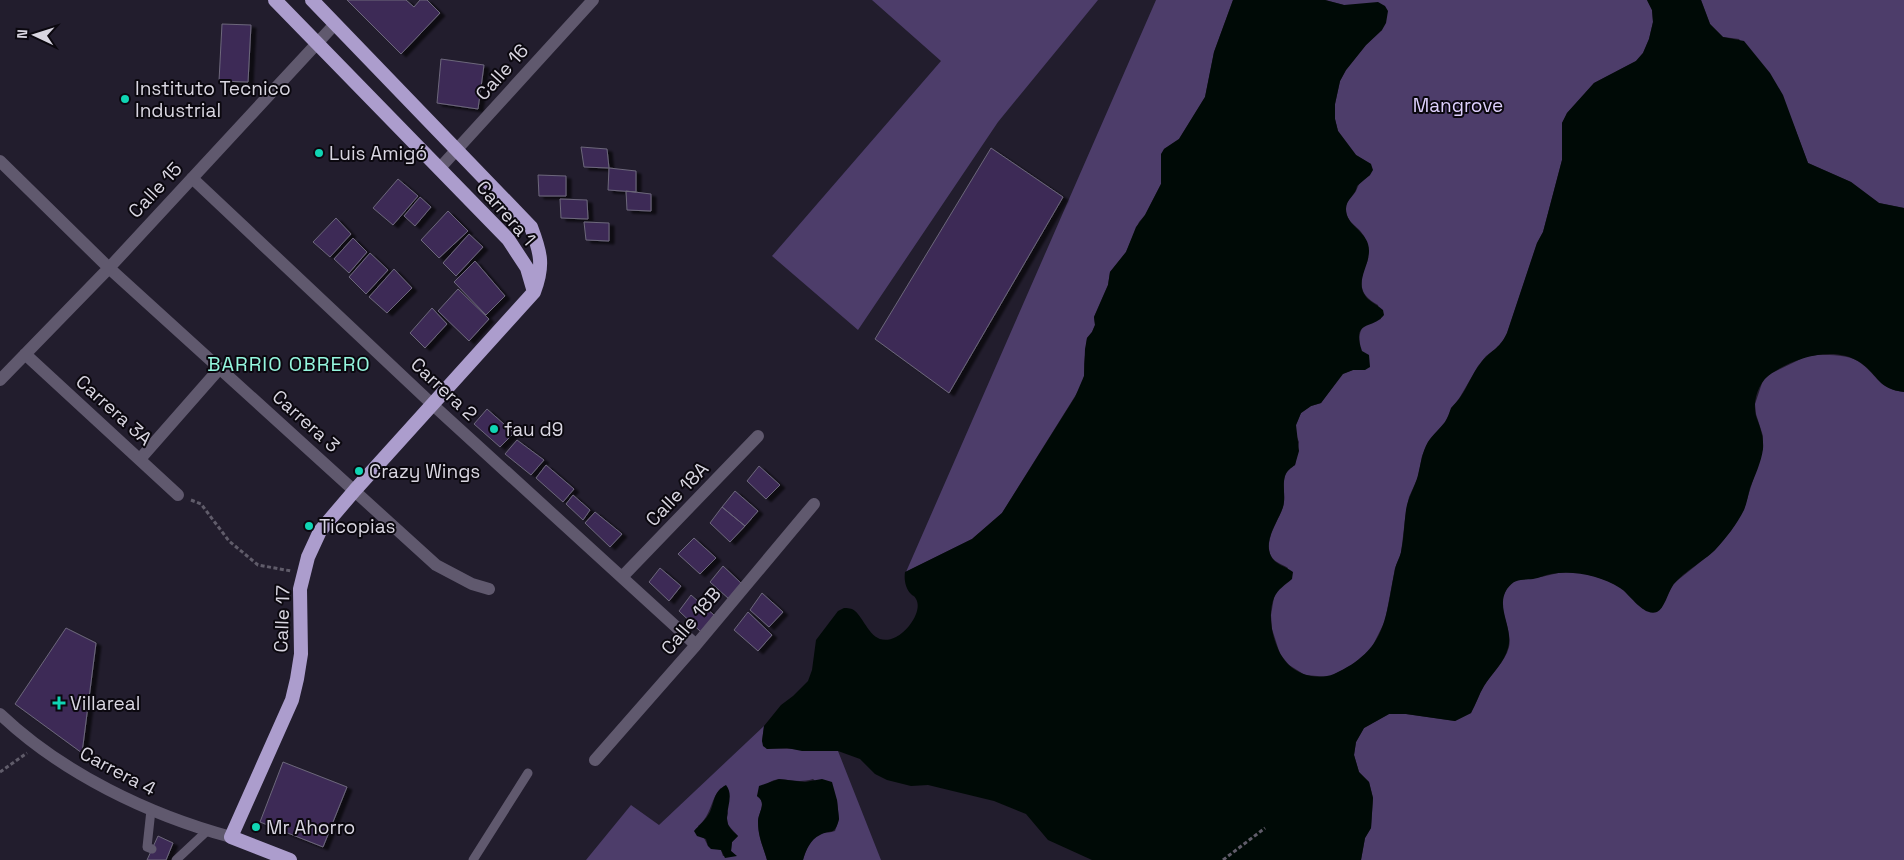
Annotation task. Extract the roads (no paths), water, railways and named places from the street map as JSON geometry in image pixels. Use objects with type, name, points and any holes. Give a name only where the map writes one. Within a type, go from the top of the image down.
[{"type":"highway","name":"Carrera 1","points":[[275,0],[508,239],[528,268],[534,292]]},
{"type":"highway","name":"Carrera 1","points":[[312,0],[531,227],[540,250],[541,268],[534,292]]},
{"type":"highway","name":"Calle 17","points":[[231,837],[292,700],[298,679],[301,654],[300,589],[308,557],[320,531],[534,292]]},
{"type":"highway","points":[[231,837],[290,860]]},
{"type":"street","name":"Calle 16","points":[[439,169],[593,0]]},
{"type":"street","name":"Calle 15","points":[[0,380],[109,268],[335,24]]},
{"type":"street","name":"Carrera 3","points":[[0,161],[109,268],[436,565],[472,584],[489,589]]},
{"type":"street","name":"Carrera 2","points":[[192,178],[433,405],[696,645]]},
{"type":"street","name":"Carrera 3A","points":[[25,354],[178,495]]},
{"type":"street","points":[[140,459],[220,368]]},
{"type":"street","name":"Calle 18A","points":[[622,577],[758,436]]},
{"type":"street","name":"Calle 18B","points":[[595,760],[696,645],[814,504]]},
{"type":"street","name":"Carrera 4","points":[[0,714],[38,746],[79,773],[151,810],[207,831],[231,837]]},
{"type":"lane","points":[[473,860],[528,773]]},
{"type":"lane","points":[[151,810],[147,847],[152,849]]},
{"type":"lane","points":[[173,859],[207,831]]},
{"type":"place","name":"Instituto Tecnico Industrial","points":[[125,99]]},
{"type":"place","name":"Luis Amigó","points":[[319,153]]},
{"type":"place","name":"fau d9","points":[[494,429]]},
{"type":"place","name":"Crazy Wings","points":[[359,471]]},
{"type":"place","name":"Ticopias","points":[[309,526]]},
{"type":"place","name":"Villareal","points":[[59,703]]},
{"type":"place","name":"Mr Ahorro","points":[[256,827]]},
{"type":"district","name":"BARRIO OBRERO","points":[[289,364]]},
{"type":"park label","name":"Mangrove","points":[[1458,105]]}]
